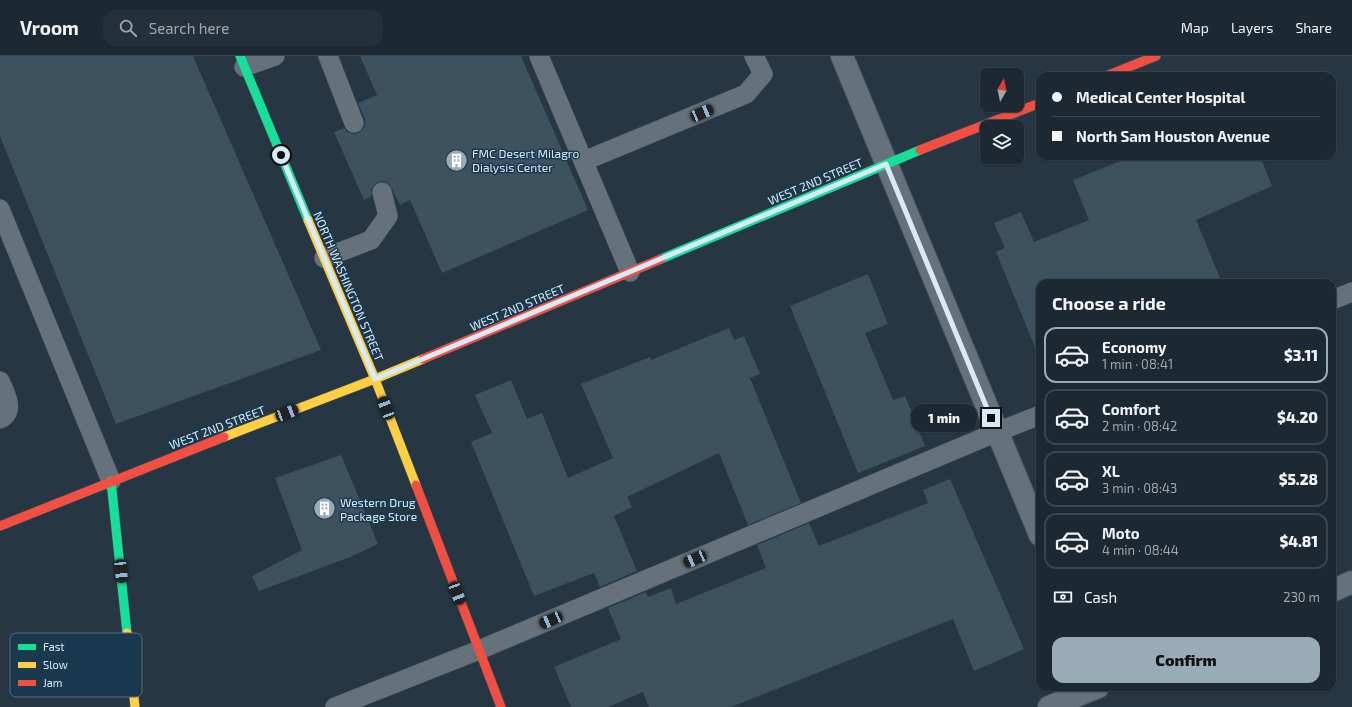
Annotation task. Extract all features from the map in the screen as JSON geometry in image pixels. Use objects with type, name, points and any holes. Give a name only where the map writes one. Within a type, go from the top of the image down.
[{"type":"main road","points":[[1116,72],[1156,56]]},
{"type":"main road","name":"NORTH WASHINGTON STREET","points":[[242,62],[375,379],[501,707]]},
{"type":"main road","name":"WEST 2ND STREET","points":[[0,526],[111,481],[375,379],[886,164],[1036,104]]},
{"type":"main road","points":[[111,481],[127,633]]},
{"type":"main road","points":[[134,697],[135,707]]},
{"type":"street","points":[[842,56],[1036,525]]},
{"type":"street","points":[[1336,589],[1352,582]]},
{"type":"street","points":[[1050,707],[1088,691]]},
{"type":"lane","points":[[242,62],[275,56]]},
{"type":"lane","points":[[328,56],[354,123]]},
{"type":"lane","points":[[539,56],[630,272]]},
{"type":"lane","points":[[584,161],[746,94],[763,74],[754,56]]},
{"type":"lane","points":[[324,258],[371,240],[388,216],[382,192]]},
{"type":"lane","points":[[0,209],[111,481]]},
{"type":"lane","points":[[1336,298],[1352,292]]},
{"type":"lane","points":[[0,381],[9,403],[7,412],[3,418],[0,419]]},
{"type":"lane","points":[[335,707],[479,650],[1036,417]]},
{"type":"building","points":[[0,56],[193,56],[321,350],[116,424],[0,136]]},
{"type":"building","name":"FMC Desert Milagro Dialysis Center","points":[[360,56],[521,56],[588,210],[442,273],[410,200],[400,205],[390,185],[385,181],[380,181],[371,189],[372,196],[364,200],[334,132],[344,128],[347,132],[353,134],[362,130],[365,125],[365,119],[358,103],[377,95]]},
{"type":"building","points":[[1123,160],[1262,160],[1272,186],[1196,220],[1220,279],[1036,279],[1036,350],[996,252],[1005,248],[994,223],[1021,212],[1034,242],[1089,220],[1073,180]]},
{"type":"building","points":[[868,274],[888,324],[865,333],[893,400],[905,396],[925,446],[858,473],[790,306]]},
{"type":"building","points":[[729,328],[734,340],[744,336],[760,374],[750,378],[801,503],[748,525],[719,453],[627,497],[632,507],[614,516],[637,571],[600,587],[594,573],[534,596],[471,442],[492,433],[475,395],[511,380],[527,419],[542,413],[568,478],[613,458],[581,384],[650,357],[651,360]]},
{"type":"building","name":"Western Drug Package Store","points":[[341,455],[378,544],[350,557],[259,591],[252,576],[302,550],[275,478]]},
{"type":"building","points":[[950,479],[1024,649],[974,671],[953,619],[731,707],[649,707],[643,692],[608,707],[571,707],[554,667],[621,639],[608,608],[646,592],[648,597],[671,588],[676,604],[766,568],[757,545],[809,523],[819,546],[928,503],[923,490]]},
{"type":"traffic: fast","points":[[240,56],[308,220]]},
{"type":"traffic: fast","points":[[661,259],[920,150]]},
{"type":"traffic: fast","points":[[111,481],[127,633]]},
{"type":"traffic: slow","points":[[308,220],[375,379],[416,485]]},
{"type":"traffic: slow","points":[[224,437],[423,359]]},
{"type":"traffic: slow","points":[[134,697],[135,707]]},
{"type":"traffic: jam","points":[[1116,72],[1156,56]]},
{"type":"traffic: jam","points":[[920,150],[1036,105]]},
{"type":"traffic: jam","points":[[423,359],[661,259]]},
{"type":"traffic: jam","points":[[0,526],[224,437]]},
{"type":"traffic: jam","points":[[416,485],[501,707]]},
{"type":"place","name":"FMC Desert Milagro Dialysis Center","points":[[457,160]]},
{"type":"place","name":"Western Drug Package Store","points":[[325,509]]},
{"type":"route","points":[[281,155],[375,379],[886,164],[991,418]]}]
